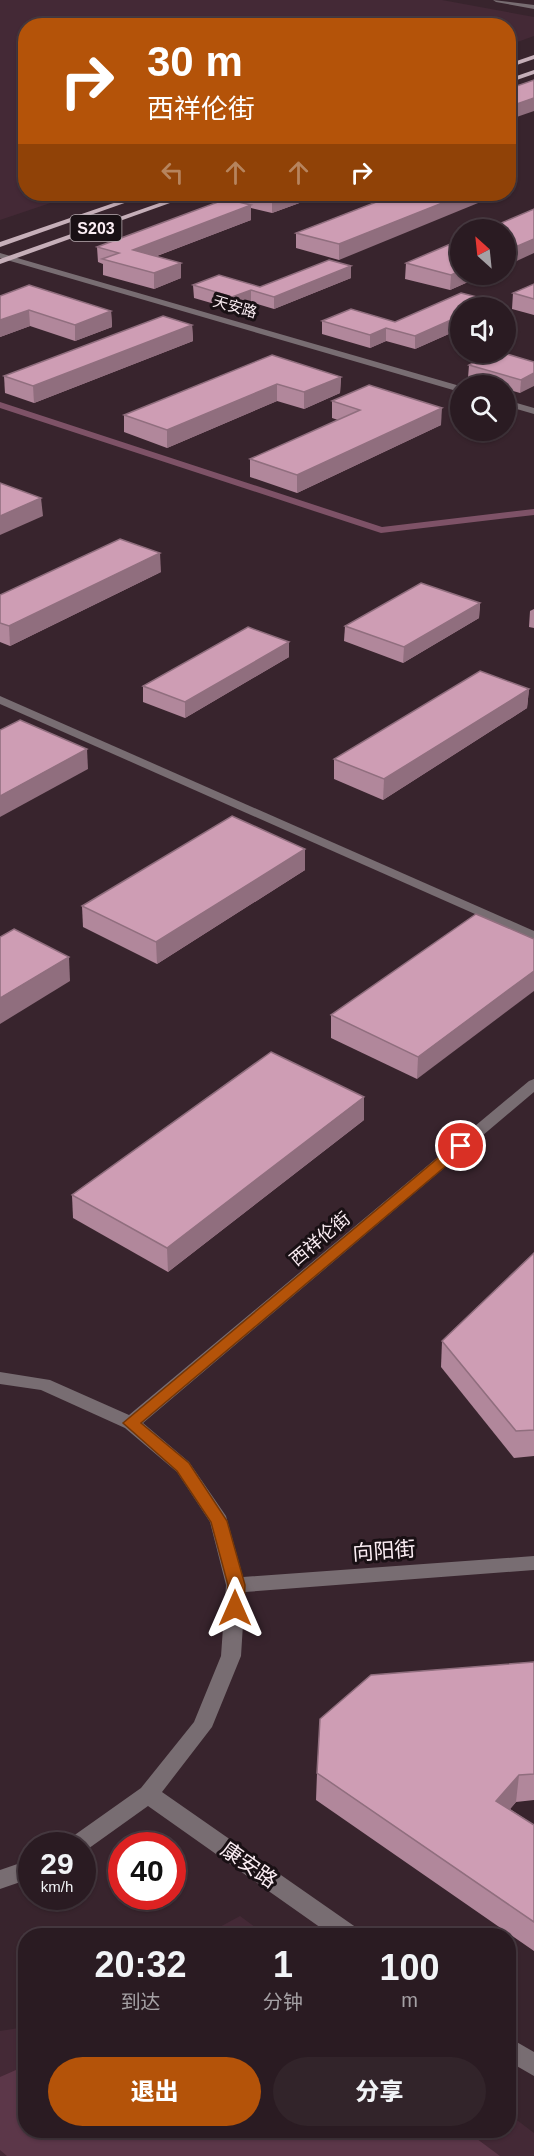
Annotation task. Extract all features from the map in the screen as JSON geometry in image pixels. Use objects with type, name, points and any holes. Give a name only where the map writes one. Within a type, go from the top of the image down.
[{"type":"main road","points":[[516,63],[534,57]]},
{"type":"main road","points":[[516,78],[534,72]]},
{"type":"main road","name":"S203","points":[[0,245],[126,201]]},
{"type":"main road","name":"S203","points":[[0,262],[171,201]]},
{"type":"street","points":[[496,0],[534,7]]},
{"type":"street","name":"天安路","points":[[0,255],[450,386]]},
{"type":"street","points":[[516,406],[534,411]]},
{"type":"street","points":[[0,700],[534,936]]},
{"type":"street","name":"西祥伦街","points":[[131,1423],[534,1084]]},
{"type":"street","points":[[0,1378],[44,1384],[131,1423],[183,1467],[219,1521],[236,1585],[231,1656],[202,1727],[148,1794],[95,1832]]},
{"type":"street","name":"向阳街","points":[[236,1585],[534,1563]]},
{"type":"street","name":"康安路","points":[[148,1794],[339,1928]]},
{"type":"street","points":[[0,1880],[18,1873]]},
{"type":"street","points":[[516,2053],[534,2065]]},
{"type":"shaded area","points":[[0,0],[442,0],[534,17],[534,36],[516,42],[516,18],[18,18],[18,201],[56,201],[0,220]]},
{"type":"shaded area","points":[[240,1916],[256,1928],[218,1928]]},
{"type":"shaded area","points":[[18,2028],[18,2138],[516,2138],[516,2119],[534,2133],[534,2156],[0,2156],[0,2031]]},
{"type":"shaded area","points":[[18,2069],[18,2138],[476,2138],[500,2156],[7,2156],[0,2150],[0,2077]]},
{"type":"building","points":[[534,80],[534,98],[516,104],[516,86]]},
{"type":"building","points":[[221,201],[251,205],[133,250],[181,263],[154,273],[102,259],[119,253],[97,247]]},
{"type":"building","points":[[379,201],[447,201],[339,244],[296,233]]},
{"type":"building","points":[[534,209],[534,239],[516,247],[516,219],[511,219]]},
{"type":"building","points":[[450,244],[450,275],[406,263]]},
{"type":"building","points":[[329,260],[351,266],[274,297],[251,290],[232,297],[193,285],[219,275],[260,287]]},
{"type":"building","points":[[534,284],[534,299],[513,293]]},
{"type":"building","points":[[29,285],[111,311],[75,325],[29,310],[0,320],[0,296]]},
{"type":"building","points":[[461,293],[477,297],[452,297]]},
{"type":"building","points":[[450,298],[450,320],[415,336],[386,328],[370,335],[322,321],[351,309],[395,322]]},
{"type":"building","points":[[163,316],[192,325],[33,386],[4,376]]},
{"type":"building","points":[[272,355],[341,377],[304,392],[277,384],[167,430],[124,415]]},
{"type":"building","points":[[516,357],[534,362],[534,373],[521,380],[516,379],[516,375],[504,375],[469,365],[473,363],[516,363]]},
{"type":"building","points":[[369,385],[442,408],[297,475],[250,459],[360,410],[332,401]]},
{"type":"building","points":[[0,483],[41,498],[0,516]]},
{"type":"building","points":[[120,539],[160,553],[9,626],[0,623],[0,595]]},
{"type":"building","points":[[421,583],[480,603],[404,647],[345,626]]},
{"type":"building","points":[[248,627],[289,642],[185,702],[143,686]]},
{"type":"building","points":[[480,671],[529,689],[384,779],[334,759]]},
{"type":"building","points":[[20,720],[87,749],[0,796],[0,730]]},
{"type":"building","points":[[232,816],[305,849],[156,942],[82,906]]},
{"type":"building","points":[[476,914],[534,939],[534,971],[418,1057],[331,1015]]},
{"type":"building","points":[[14,929],[69,957],[0,998],[0,937]]},
{"type":"building","points":[[271,1052],[364,1097],[167,1248],[72,1195]]},
{"type":"building","points":[[534,1253],[534,1430],[516,1431],[442,1341]]},
{"type":"building","points":[[534,1662],[534,1774],[519,1775],[496,1801],[534,1825],[534,1922],[317,1773],[320,1719],[371,1675]]},
{"type":"waterway","points":[[0,405],[381,530],[534,512]]},
{"type":"route","points":[[235,1608],[236,1585],[219,1521],[183,1467],[131,1423],[461,1146]]}]
